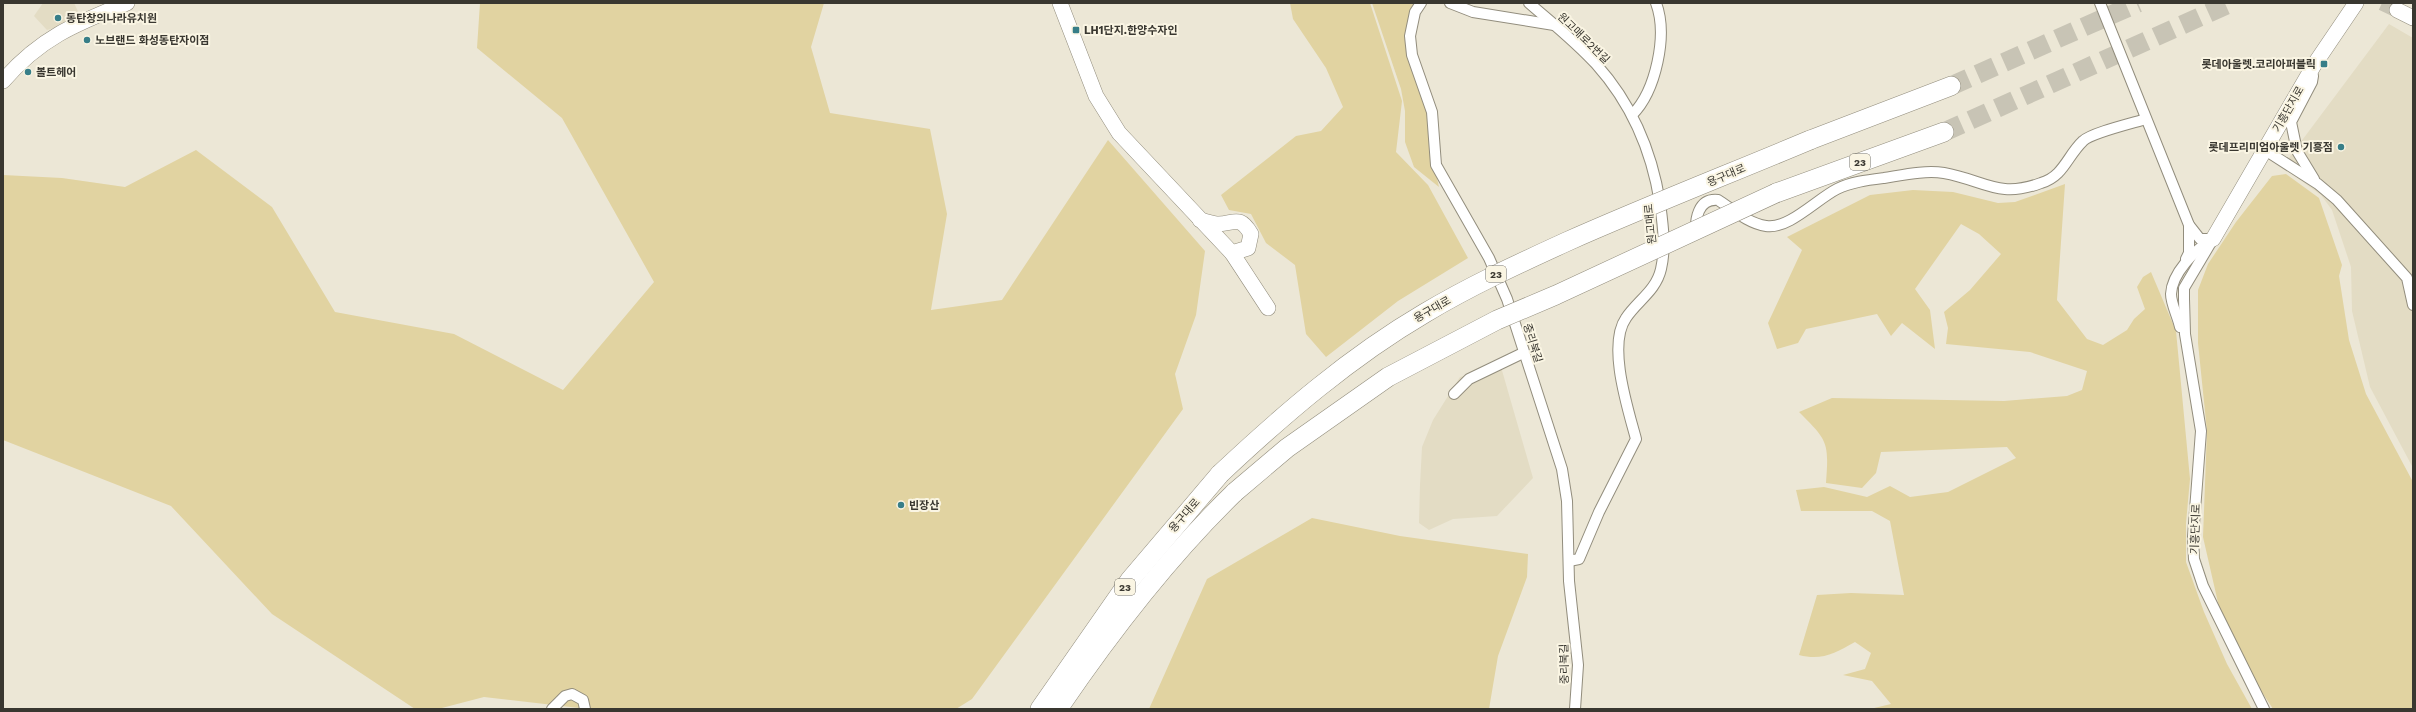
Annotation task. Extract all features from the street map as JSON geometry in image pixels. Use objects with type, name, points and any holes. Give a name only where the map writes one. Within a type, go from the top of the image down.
[{"type":"highway","name":"용구대로","points":[[1040,709],[1130,580],[1220,474],[1277,420],[1367,350],[1424,313],[1531,258],[1810,140],[1951,86]]},
{"type":"highway","name":"용구대로","points":[[1058,709],[1092,659],[1167,563],[1204,522],[1235,492],[1287,448],[1402,370],[1497,320],[1556,296],[1776,194],[1944,132]]},
{"type":"street","points":[[3,81],[27,56],[49,39],[67,28],[126,3]]},
{"type":"street","points":[[1060,3],[1096,96],[1119,133],[1232,253],[1268,308]]},
{"type":"street","name":"중리북길","points":[[1421,3],[1414,18],[1410,36],[1411,48],[1432,112],[1436,166],[1489,258],[1507,299],[1523,353],[1562,469],[1567,500],[1569,561],[1578,665],[1575,709]]},
{"type":"street","points":[[1450,3],[1472,12],[1554,25]]},
{"type":"street","name":"원고매로2번길","points":[[1529,3],[1596,64],[1617,91],[1632,115]]},
{"type":"street","points":[[1632,115],[1646,98],[1657,71],[1661,18],[1656,3]]},
{"type":"street","points":[[2100,3],[2189,225],[2200,239],[2213,239]]},
{"type":"street","name":"기흥단지로","points":[[2213,239],[2314,65],[2356,3]]},
{"type":"street","points":[[2396,10],[2413,18]]},
{"type":"street","points":[[2314,65],[2312,82],[2291,122],[2297,151],[2318,184]]},
{"type":"street","name":"원고매로","points":[[1569,561],[1579,559],[1599,512],[1636,439],[1620,378],[1620,338],[1626,318],[1653,288],[1661,271],[1665,240],[1656,182],[1642,139],[1632,115]]},
{"type":"street","points":[[1665,240],[1679,246],[1695,239],[1696,215],[1706,202],[1712,200],[1718,200],[1757,224],[1769,227],[1792,219],[1838,189],[1878,179],[1933,172],[1950,175],[1995,189],[2029,187],[2043,183],[2061,172],[2083,140],[2146,120]]},
{"type":"street","points":[[2265,150],[2318,184],[2333,196],[2398,266],[2407,278],[2413,305]]},
{"type":"street","points":[[1200,220],[1218,224],[1233,220],[1245,225],[1251,234],[1248,248],[1232,253]]},
{"type":"street","points":[[2185,334],[2180,328],[2171,293],[2189,253],[2189,225]]},
{"type":"street","points":[[2185,262],[2198,248],[2213,239]]},
{"type":"street","points":[[2185,334],[2184,288],[2213,239]]},
{"type":"street","name":"기흥단지로","points":[[2185,334],[2201,431],[2193,537],[2194,559],[2203,586],[2264,709]]},
{"type":"street","points":[[1454,394],[1469,379],[1523,353]]},
{"type":"street","points":[[552,709],[565,696],[572,694],[583,700],[585,709]]},
{"type":"shaded area","name":"동탄창의나라유치원","points":[[43,3],[74,3],[82,20],[47,30],[34,16]]},
{"type":"shaded area","points":[[480,3],[824,3],[811,47],[830,113],[930,129],[947,214],[931,310],[1002,300],[1108,140],[1205,251],[1196,315],[1175,374],[1183,409],[972,699],[956,709],[588,709],[484,697],[438,709],[415,709],[272,614],[171,506],[3,440],[3,175],[62,178],[125,187],[196,150],[272,207],[335,312],[454,334],[563,390],[654,282],[562,118],[477,48]]},
{"type":"shaded area","points":[[1290,3],[1370,3],[1402,101],[1396,152],[1428,185],[1468,258],[1398,301],[1326,357],[1306,334],[1295,265],[1266,243],[1251,214],[1229,210],[1221,195],[1296,136],[1321,131],[1343,107],[1326,68],[1293,19]]},
{"type":"shaded area","points":[[1372,3],[1415,3],[1406,41],[1426,104],[1430,148],[1439,187],[1414,167],[1405,142],[1405,111],[1401,89]]},
{"type":"shaded area","points":[[2389,24],[2413,38],[2413,468],[2370,387],[2352,311],[2351,267],[2332,210],[2321,195],[2282,167]]},
{"type":"shaded area","points":[[2286,174],[2319,198],[2342,265],[2339,276],[2349,340],[2366,394],[2413,482],[2413,709],[2273,709],[2256,683],[2219,607],[2203,537],[2207,431],[2198,343],[2198,290],[2208,264],[2236,222],[2272,176]]},
{"type":"shaded area","points":[[2065,184],[2057,300],[2087,339],[2103,345],[2127,330],[2134,319],[2145,309],[2137,287],[2143,277],[2151,272],[2176,331],[2190,479],[2186,523],[2186,562],[2204,612],[2227,664],[2252,709],[1870,709],[1891,704],[1872,681],[1843,675],[1865,669],[1871,653],[1855,642],[1835,653],[1828,655],[1807,657],[1799,655],[1817,595],[1851,593],[1904,595],[1890,521],[1872,511],[1801,511],[1796,490],[1824,487],[1867,497],[1890,486],[1910,497],[1948,492],[2016,458],[2007,447],[1881,452],[1876,473],[1862,488],[1826,483],[1827,459],[1824,443],[1821,436],[1799,412],[1832,398],[2004,401],[2067,396],[2082,390],[2087,371],[2030,352],[1946,344],[1948,328],[1944,312],[1970,290],[2001,254],[1979,234],[1961,224],[1915,289],[1930,310],[1935,349],[1902,323],[1891,336],[1877,314],[1806,329],[1798,343],[1777,349],[1768,323],[1802,250],[1787,237],[1870,195],[1913,190],[1953,192],[1998,203],[2015,202]]},
{"type":"shaded area","points":[[1501,367],[1533,478],[1497,516],[1453,519],[1429,530],[1419,523],[1420,485],[1422,447],[1433,420],[1460,377]]},
{"type":"shaded area","points":[[1312,518],[1400,536],[1528,554],[1527,577],[1498,656],[1489,709],[1149,709],[1207,579]]},
{"type":"tunnel","points":[[1951,86],[2138,3]]},
{"type":"tunnel","points":[[1944,132],[2231,3]]},
{"type":"tunnel","points":[[2382,3],[2397,10]]},
{"type":"place","name":"동탄창의나라유치원","points":[[58,18]]},
{"type":"place","name":"LH1단지.한양수자인","points":[[1076,30]]},
{"type":"place","name":"노브랜드 화성동탄자이점","points":[[87,40]]},
{"type":"place","name":"롯데아울렛.코리아퍼블릭","points":[[2324,64]]},
{"type":"place","name":"볼트헤어","points":[[28,72]]},
{"type":"place","name":"롯데프리미엄아울렛 기흥점","points":[[2341,147]]},
{"type":"place","name":"빈장산","points":[[901,505]]}]
